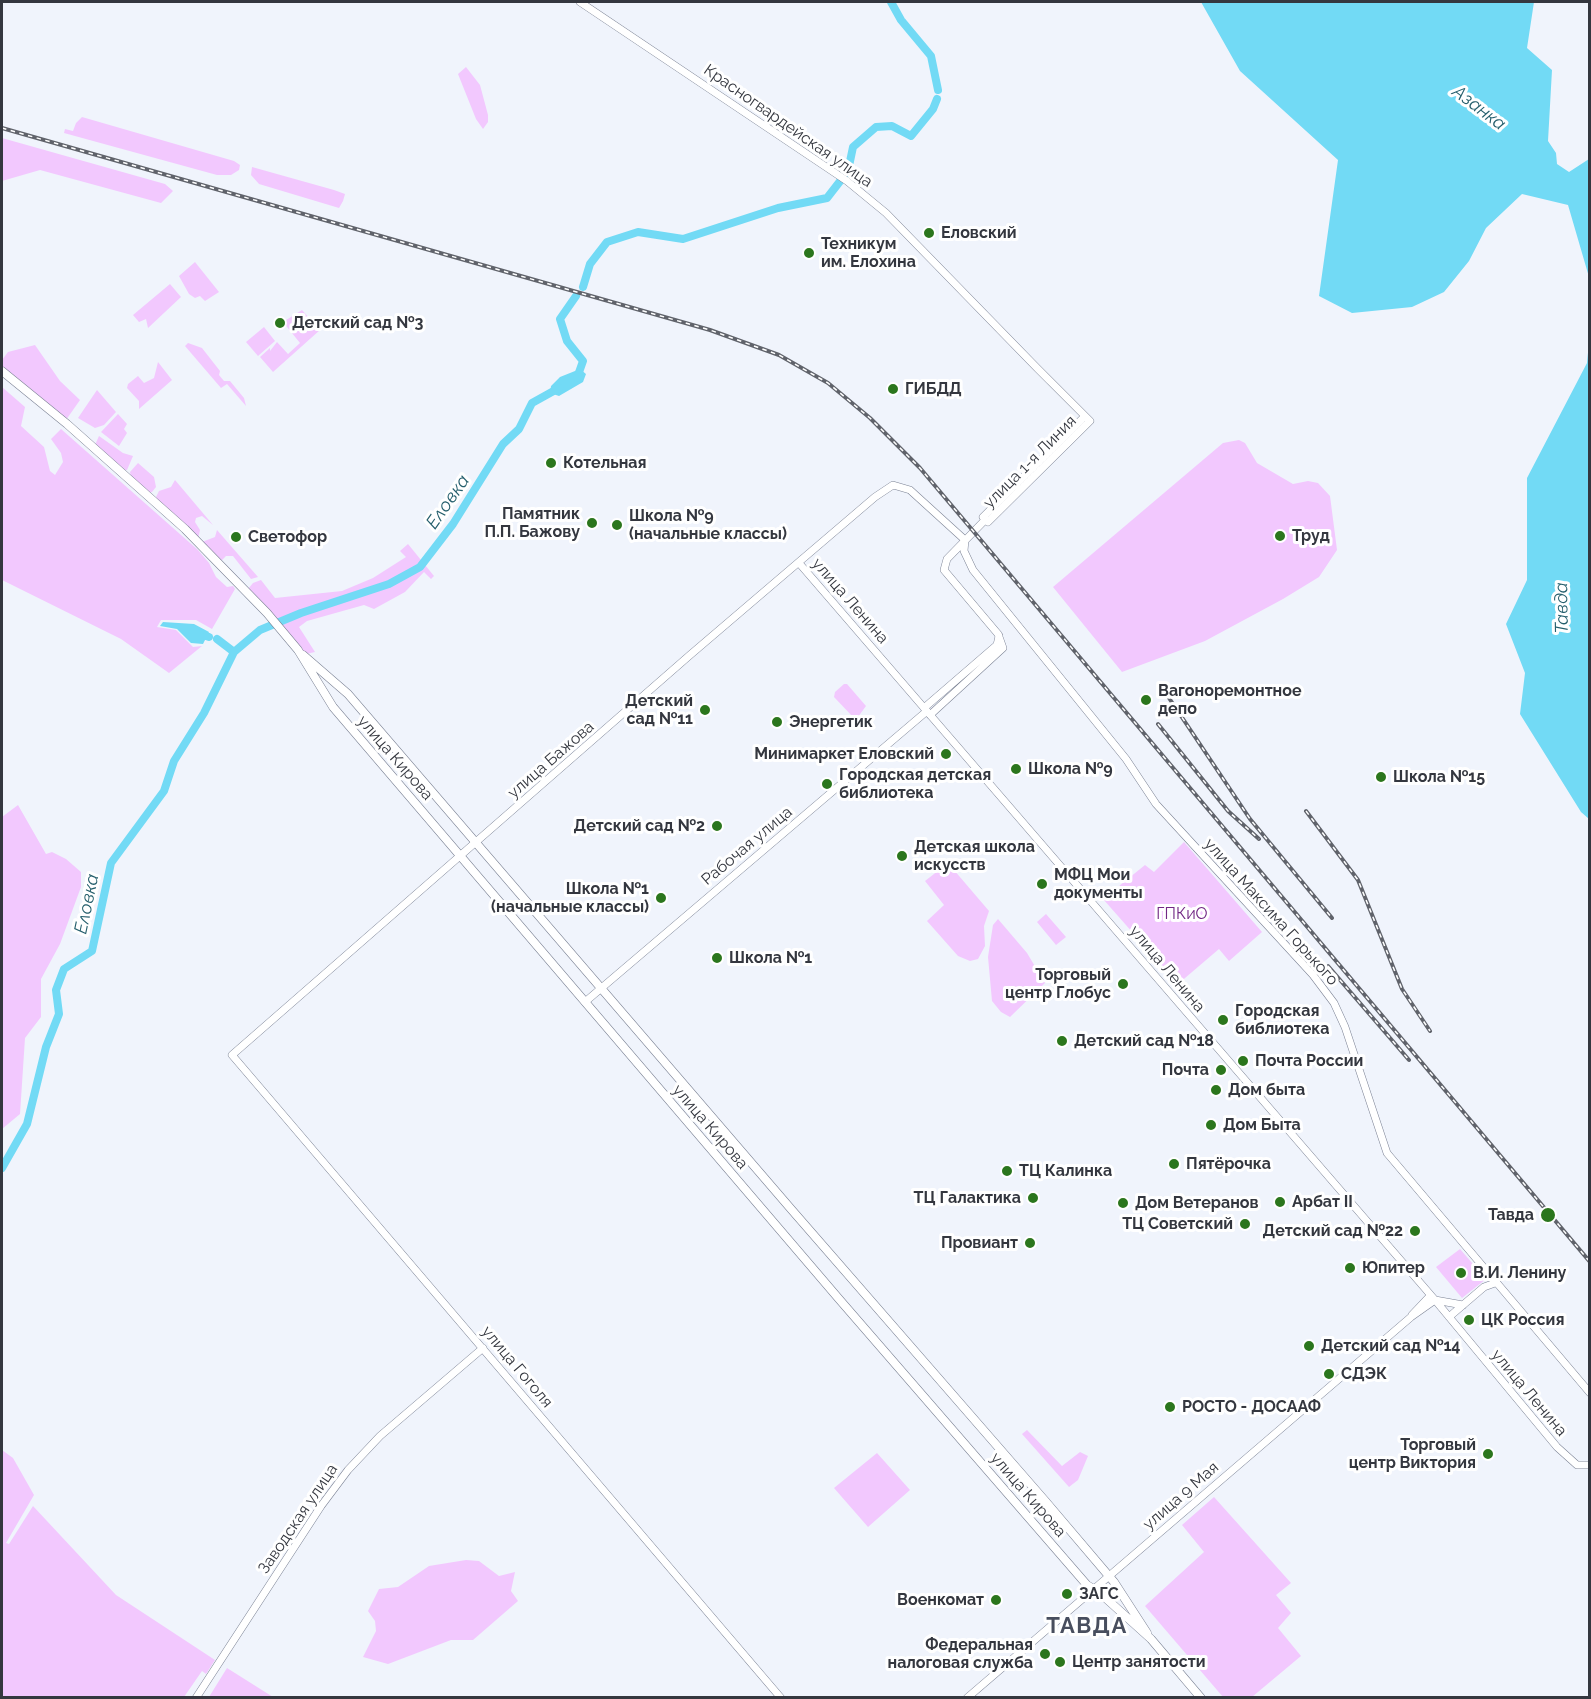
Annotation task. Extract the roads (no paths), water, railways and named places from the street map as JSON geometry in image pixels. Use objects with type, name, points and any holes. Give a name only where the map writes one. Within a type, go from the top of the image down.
[{"type":"main road","name":"улица Кирова","points":[[2,371],[67,424],[182,526],[286,634],[333,708],[585,1002],[1091,1590],[1100,1593],[1151,1640],[1201,1698]]},
{"type":"main road","name":"улица Кирова","points":[[298,650],[348,694],[1109,1575],[1151,1640]]},
{"type":"main road","points":[[1117,1610],[1126,1610],[1127,1600]]},
{"type":"street","name":"Красногвардейская улица","points":[[580,2],[840,175],[886,213],[1088,418]]},
{"type":"street","name":"улица 1-я Линия","points":[[998,634],[946,574],[944,567],[947,559],[1088,418]]},
{"type":"street","name":"улица Бажова","points":[[232,1055],[889,487],[900,485],[910,490],[965,540]]},
{"type":"street","name":"улица Максима Горького","points":[[965,540],[964,551],[973,570],[1120,750],[1156,804],[1255,910],[1334,1003],[1387,1153],[1590,1393]]},
{"type":"street","name":"улица Ленина","points":[[799,563],[1449,1317],[1569,1460],[1577,1465],[1590,1465]]},
{"type":"street","name":"Рабочая улица","points":[[927,711],[997,645],[998,634]]},
{"type":"street","name":"Рабочая улица","points":[[585,1002],[927,711],[1001,651],[1003,644],[998,634]]},
{"type":"street","name":"улица Гоголя","points":[[232,1055],[781,1698]]},
{"type":"street","points":[[1449,1317],[1484,1287],[1495,1283]]},
{"type":"street","points":[[1432,1298],[1463,1305]]},
{"type":"street","name":"улица 9 Мая","points":[[967,1698],[1432,1298]]},
{"type":"street","name":"Заводская улица","points":[[196,1698],[321,1506],[359,1456],[483,1348]]},
{"type":"water","name":"Азанка","points":[[1201,2],[1534,2],[1527,48],[1552,70],[1548,141],[1556,153],[1557,164],[1569,172],[1589,159],[1589,277],[1568,205],[1522,194],[1486,228],[1469,261],[1444,292],[1412,307],[1352,313],[1319,296],[1338,160],[1240,71]]},
{"type":"water","points":[[1589,342],[1590,819],[1581,812],[1520,714],[1525,673],[1506,624],[1527,580],[1527,478],[1587,363]]},
{"type":"water","points":[[580,369],[586,374],[583,382],[559,396],[550,393],[551,386],[560,377]]},
{"type":"water","points":[[163,622],[194,624],[209,632],[203,644],[191,643],[177,629],[160,626]]},
{"type":"waterway","name":"Еловка","points":[[891,2],[901,20],[931,56],[938,90]]},
{"type":"waterway","name":"Еловка","points":[[583,287],[590,264],[607,242],[638,232],[683,239],[778,208],[827,198],[848,171],[853,147],[876,127],[892,126],[911,136],[933,109],[937,99]]},
{"type":"waterway","name":"Еловка","points":[[576,296],[560,319],[567,341],[583,361],[577,378]]},
{"type":"waterway","name":"Еловка","points":[[2,1168],[27,1124],[46,1047],[59,1014],[56,990],[64,969],[92,951],[111,863],[164,791],[174,761],[204,713],[234,652],[260,630],[301,613],[389,584],[420,567],[453,524],[503,444],[519,429],[532,403],[559,388]]},
{"type":"waterway","name":"Еловка","points":[[217,639],[234,652]]},
{"type":"railway","points":[[2,128],[710,330],[779,355],[828,383],[870,418],[920,468],[1590,1262]]},
{"type":"railway","points":[[1167,695],[1250,819],[1332,918]]},
{"type":"railway","points":[[1158,724],[1228,811],[1259,839]]},
{"type":"railway","points":[[1306,811],[1358,880],[1402,989],[1430,1031]]},
{"type":"railway","points":[[1328,966],[1409,1060]]},
{"type":"place","name":"Еловский","points":[[929,233]]},
{"type":"place","name":"Техникум им. Елохина","points":[[809,253]]},
{"type":"place","name":"Детский сад №3","points":[[280,323]]},
{"type":"place","name":"ГИБДД","points":[[893,389]]},
{"type":"place","name":"Котельная","points":[[551,463]]},
{"type":"place","name":"Памятник П.П. Бажову","points":[[592,523]]},
{"type":"place","name":"Школа №9 (начальные классы)","points":[[617,525]]},
{"type":"place","name":"Труд","points":[[1280,536]]},
{"type":"place","name":"Светофор","points":[[236,537]]},
{"type":"place","name":"Вагоноремонтное депо","points":[[1146,700]]},
{"type":"place","name":"Детский сад №11","points":[[705,710]]},
{"type":"place","name":"Энергетик","points":[[777,722]]},
{"type":"place","name":"Минимаркет Еловский","points":[[946,754]]},
{"type":"place","name":"Школа №9","points":[[1016,769]]},
{"type":"place","name":"Школа №15","points":[[1381,777]]},
{"type":"place","name":"Городская детская библиотека","points":[[827,784]]},
{"type":"place","name":"Детский сад №2","points":[[717,826]]},
{"type":"place","name":"Детская школа искусств","points":[[902,856]]},
{"type":"place","name":"МФЦ Мои документы","points":[[1042,884]]},
{"type":"place","name":"Школа №1 (начальные классы)","points":[[661,898]]},
{"type":"place","name":"Школа №1","points":[[717,958]]},
{"type":"place","name":"Торговый центр Глобус","points":[[1123,984]]},
{"type":"place","name":"Городская библиотека","points":[[1223,1020]]},
{"type":"place","name":"Детский сад №18","points":[[1062,1041]]},
{"type":"place","name":"Почта России","points":[[1243,1061]]},
{"type":"place","name":"Почта","points":[[1221,1070]]},
{"type":"place","name":"Дом быта","points":[[1216,1090]]},
{"type":"place","name":"Дом Быта","points":[[1211,1125]]},
{"type":"place","name":"Пятёрочка","points":[[1174,1164]]},
{"type":"place","name":"ТЦ Калинка","points":[[1007,1171]]},
{"type":"place","name":"ТЦ Галактика","points":[[1033,1198]]},
{"type":"place","name":"Арбат II","points":[[1280,1202]]},
{"type":"place","name":"Дом Ветеранов","points":[[1123,1203]]},
{"type":"place","name":"Тавда","points":[[1548,1215]]},
{"type":"place","name":"ТЦ Советский","points":[[1245,1224]]},
{"type":"place","name":"Детский сад №22","points":[[1415,1231]]},
{"type":"place","name":"Провиант","points":[[1030,1243]]},
{"type":"place","name":"Юпитер","points":[[1350,1268]]},
{"type":"place","name":"В.И. Ленину","points":[[1461,1273]]},
{"type":"place","name":"ЦК Россия","points":[[1469,1320]]},
{"type":"place","name":"Детский сад №14","points":[[1309,1346]]},
{"type":"place","name":"СДЭК","points":[[1329,1374]]},
{"type":"place","name":"РОСТО - ДОСААФ","points":[[1170,1407]]},
{"type":"place","name":"Торговый центр Виктория","points":[[1488,1454]]},
{"type":"place","name":"ЗАГС","points":[[1067,1594]]},
{"type":"place","name":"Военкомат","points":[[996,1600]]},
{"type":"place","name":"Федеральная налоговая служба","points":[[1045,1654]]},
{"type":"place","name":"Центр занятости","points":[[1060,1662]]},
{"type":"district","name":"ТАВДА","points":[[1087,1626]]},
{"type":"park label","name":"ГПКиО","points":[[1182,914]]}]
